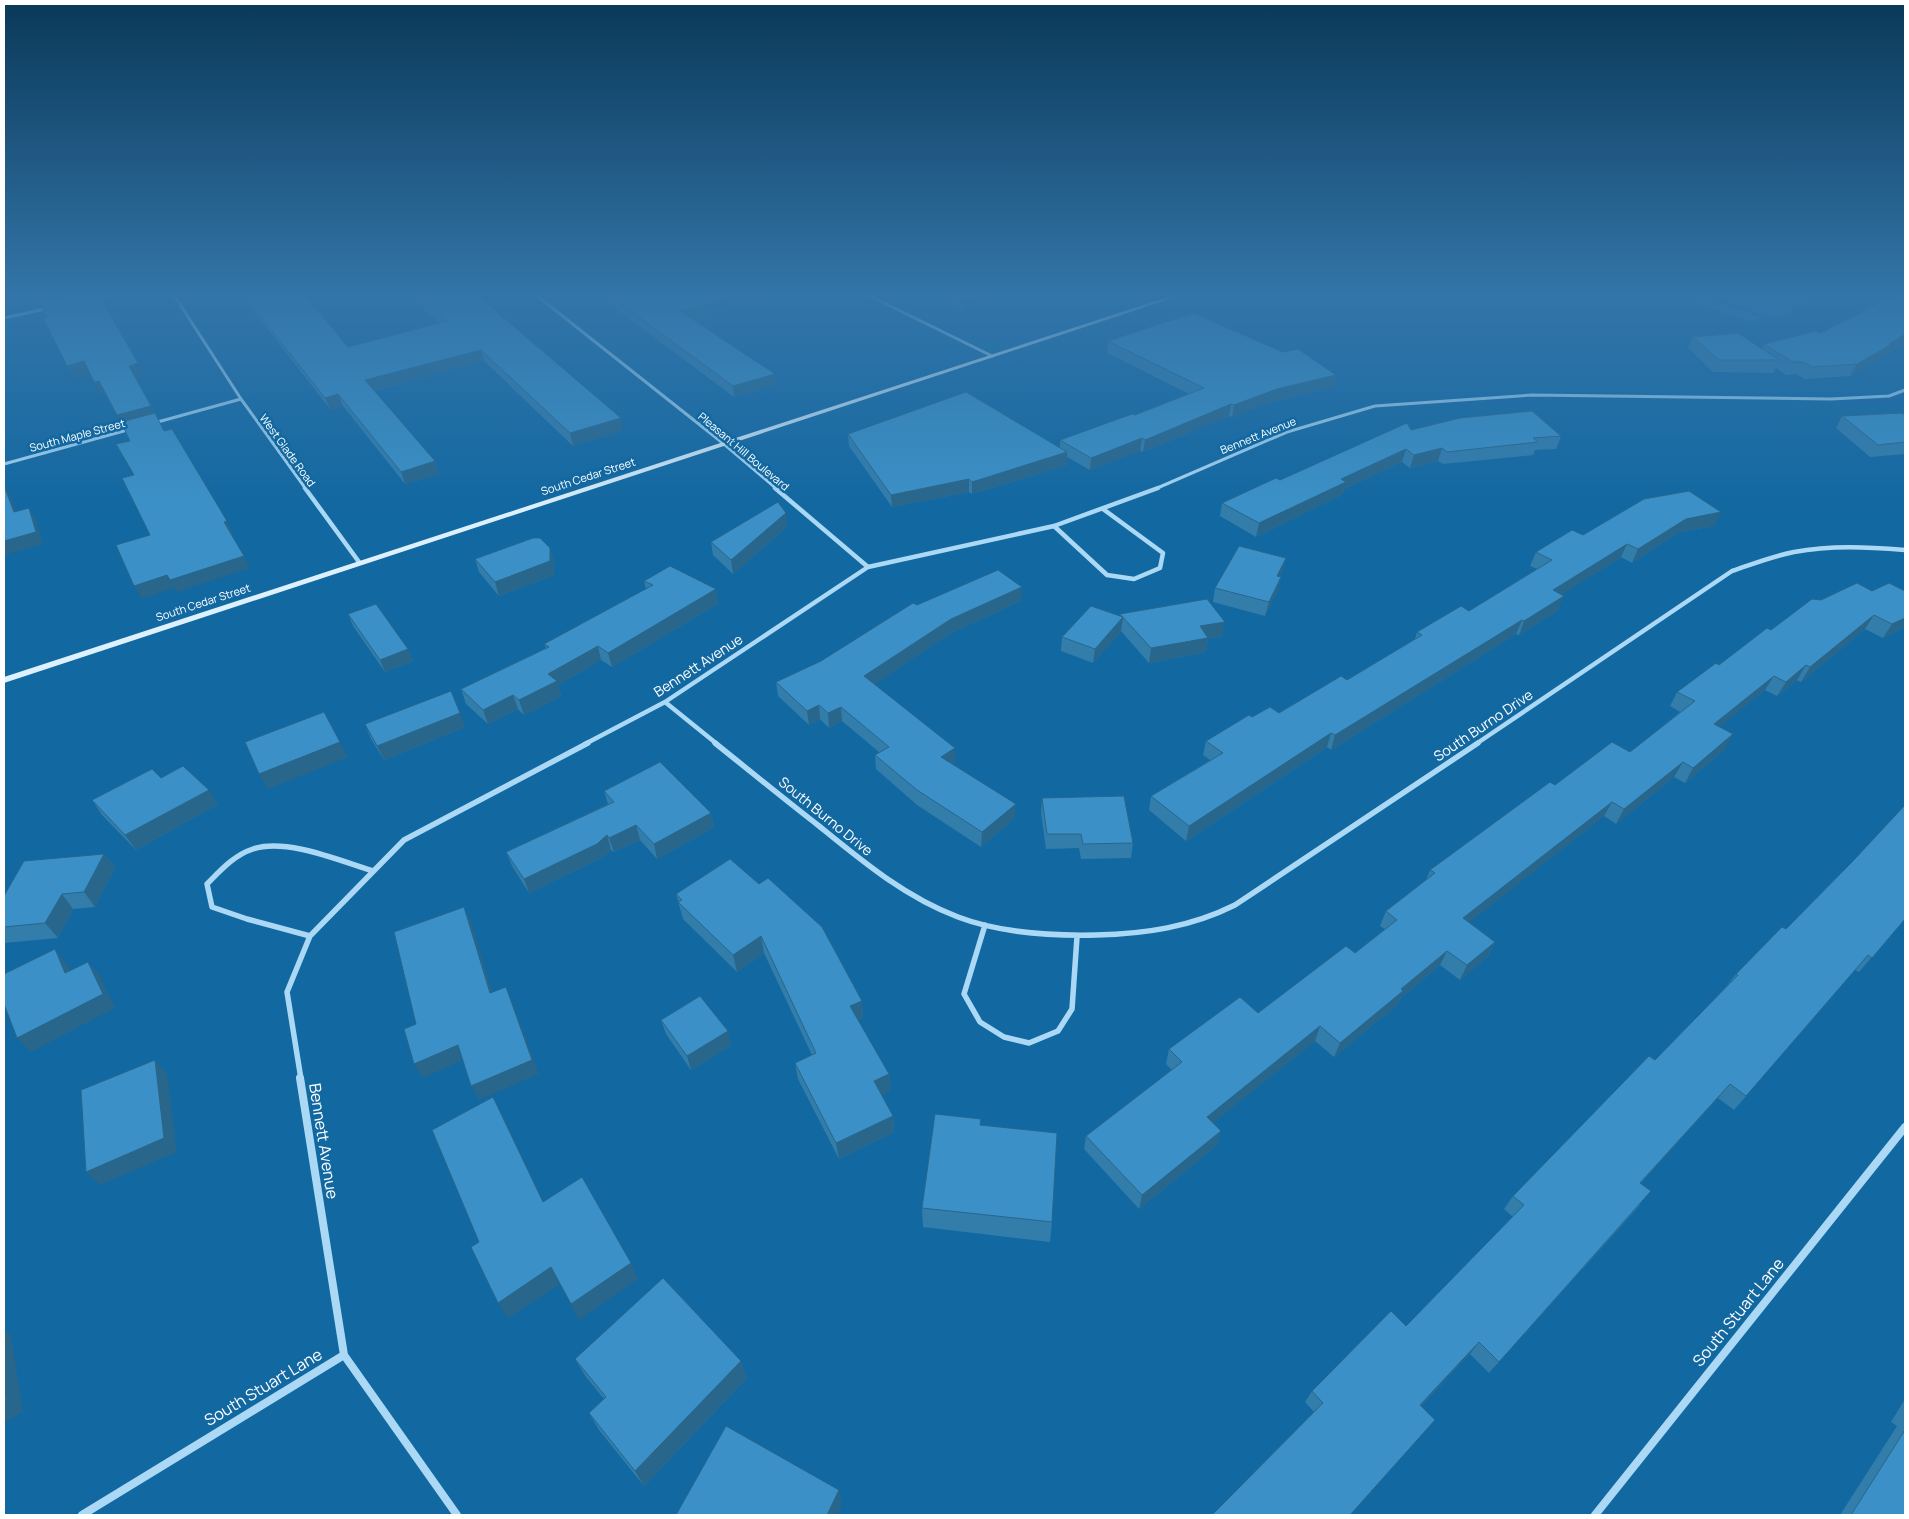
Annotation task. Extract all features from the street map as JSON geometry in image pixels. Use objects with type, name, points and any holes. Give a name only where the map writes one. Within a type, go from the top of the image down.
[{"type":"street","name":"West Glade Road","points":[[220,366],[241,399],[359,562]]},
{"type":"street","name":"Pleasant Hill Boulevard","points":[[625,366],[724,444],[868,567]]},
{"type":"street","name":"South Cedar Street","points":[[4,680],[359,562],[962,366]]},
{"type":"street","name":"Bennett Avenue","points":[[344,1354],[287,992],[310,936],[404,840],[665,702],[868,567],[1054,526],[1142,495],[1287,432],[1375,406],[1532,395],[1831,399],[1889,396],[1905,390]]},
{"type":"street","name":"South Maple Street","points":[[146,425],[241,399]]},
{"type":"street","name":"South Maple Street","points":[[4,464],[137,428]]},
{"type":"street","points":[[1054,526],[1107,574],[1134,579],[1160,568],[1163,553],[1103,509]]},
{"type":"street","name":"South Burno Drive","points":[[665,702],[876,873],[909,894],[938,908],[985,925],[1077,937],[1142,933],[1186,925],[1214,916],[1242,902],[1732,571],[1780,554],[1830,547],[1874,547],[1905,550]]},
{"type":"street","points":[[310,936],[248,920],[212,907],[207,884],[233,859],[254,848],[274,845],[373,871]]},
{"type":"street","points":[[985,925],[964,994],[980,1022],[1004,1037],[1029,1043],[1058,1031],[1072,1010],[1077,937]]},
{"type":"street","name":"South Stuart Lane","points":[[1595,1515],[1905,1127]]},
{"type":"street","name":"South Stuart Lane","points":[[82,1515],[344,1354],[457,1515]]},
{"type":"building","points":[[86,366],[129,366],[151,406],[117,415],[99,381],[94,382]]},
{"type":"building","points":[[300,366],[420,366],[365,380],[435,461],[401,472],[338,394],[325,398]]},
{"type":"building","points":[[498,366],[560,366],[621,418],[570,433]]},
{"type":"building","points":[[706,366],[763,366],[775,374],[733,386]]},
{"type":"building","points":[[1159,366],[1323,366],[1336,375],[1277,389],[1234,405],[1231,404],[1145,440],[1142,438],[1091,458],[1060,440],[1132,414],[1135,415],[1204,388]]},
{"type":"building","points":[[966,392],[1067,452],[972,482],[969,479],[891,495],[848,434]]},
{"type":"building","points":[[1532,411],[1561,436],[1533,438],[1538,442],[1447,452],[1442,448],[1414,455],[1406,449],[1341,479],[1346,482],[1259,523],[1222,503],[1276,478],[1280,480],[1407,423],[1411,430],[1460,418]]},
{"type":"building","points":[[155,413],[164,431],[172,429],[227,521],[224,522],[244,556],[170,580],[167,575],[134,586],[116,545],[150,535],[122,478],[134,475],[116,444],[130,441],[121,422]]},
{"type":"building","points":[[1902,413],[1905,415],[1905,442],[1878,445],[1842,416]]},
{"type":"building","points":[[4,486],[14,512],[29,508],[36,532],[4,541]]},
{"type":"building","points":[[1689,491],[1721,512],[1686,519],[1638,549],[1627,544],[1553,590],[1564,596],[1335,735],[1331,733],[1189,826],[1151,796],[1223,753],[1206,741],[1249,715],[1252,717],[1270,707],[1279,713],[1341,676],[1347,680],[1422,635],[1417,632],[1461,606],[1469,611],[1552,560],[1536,552],[1572,530],[1583,535],[1644,499]]},
{"type":"building","points":[[778,502],[786,513],[731,560],[711,542]]},
{"type":"building","points":[[533,538],[540,538],[550,548],[550,561],[495,582],[475,559]]},
{"type":"building","points":[[1239,546],[1286,558],[1277,576],[1281,577],[1269,602],[1215,588]]},
{"type":"building","points":[[670,566],[716,589],[608,653],[598,646],[548,674],[557,681],[519,700],[513,695],[483,710],[461,689],[549,647],[544,644],[653,585],[644,581]]},
{"type":"building","points":[[998,570],[1022,587],[951,619],[864,676],[955,748],[941,757],[1016,804],[982,832],[917,790],[875,755],[889,747],[841,707],[828,713],[819,705],[807,711],[776,682],[821,661],[913,603],[917,605]]},
{"type":"building","points":[[1857,583],[1872,591],[1889,583],[1905,591],[1905,618],[1892,624],[1874,615],[1810,667],[1806,665],[1786,682],[1774,676],[1714,724],[1733,734],[1693,768],[1683,762],[1624,809],[1612,802],[1463,918],[1495,942],[1467,965],[1447,951],[1401,989],[1403,991],[1340,1043],[1320,1026],[1207,1117],[1221,1131],[1142,1195],[1086,1136],[1182,1062],[1169,1049],[1240,997],[1258,1013],[1346,946],[1355,953],[1397,920],[1386,911],[1435,873],[1430,870],[1550,782],[1555,785],[1612,742],[1630,752],[1695,701],[1677,692],[1716,663],[1719,665],[1767,628],[1771,630],[1812,599],[1821,600]]},
{"type":"building","points":[[1207,599],[1225,622],[1200,626],[1208,638],[1151,648],[1120,614]]},
{"type":"building","points":[[376,604],[408,649],[380,660],[348,614]]},
{"type":"building","points":[[1091,606],[1123,617],[1095,649],[1062,637]]},
{"type":"building","points":[[451,691],[460,713],[377,746],[365,724]]},
{"type":"building","points":[[324,712],[340,742],[259,774],[245,742]]},
{"type":"building","points":[[660,762],[711,813],[654,844],[636,825],[609,838],[607,835],[597,844],[524,879],[506,852],[614,802],[604,791]]},
{"type":"building","points":[[183,766],[209,790],[125,835],[92,800],[152,769],[161,778]]},
{"type":"building","points":[[1124,796],[1133,843],[1083,844],[1081,834],[1047,834],[1042,798]]},
{"type":"building","points":[[1905,805],[1905,919],[1872,958],[1868,955],[1746,1096],[1730,1084],[1640,1183],[1651,1191],[1499,1362],[1479,1342],[1420,1405],[1435,1420],[1350,1515],[1212,1515],[1323,1403],[1312,1391],[1391,1311],[1406,1326],[1524,1205],[1513,1196],[1649,1056],[1655,1060],[1782,927],[1786,929]]},
{"type":"building","points":[[104,854],[84,892],[62,894],[45,923],[4,927],[4,896],[24,861]]},
{"type":"building","points":[[730,859],[759,884],[768,878],[822,927],[862,1001],[850,1006],[889,1074],[874,1081],[893,1116],[836,1143],[795,1063],[816,1053],[761,936],[733,955],[678,902],[682,900],[676,894]]},
{"type":"building","points":[[464,907],[490,993],[506,987],[532,1060],[471,1086],[458,1045],[414,1064],[404,1029],[416,1024],[394,932]]},
{"type":"building","points":[[55,949],[65,973],[88,962],[103,994],[17,1038],[4,1004],[4,974]]},
{"type":"building","points":[[700,996],[728,1031],[687,1056],[661,1020]]},
{"type":"building","points":[[155,1060],[164,1138],[86,1172],[81,1090]]},
{"type":"building","points":[[493,1097],[543,1202],[582,1177],[631,1263],[571,1304],[551,1267],[498,1303],[471,1247],[479,1242],[432,1130]]},
{"type":"building","points":[[935,1114],[981,1119],[980,1125],[1057,1133],[1052,1222],[922,1208]]},
{"type":"building","points":[[663,1278],[741,1361],[635,1471],[589,1413],[606,1397],[575,1359]]},
{"type":"building","points":[[4,1386],[6,1400],[4,1402]]},
{"type":"building","points":[[726,1426],[839,1490],[827,1515],[676,1515]]},
{"type":"building","points":[[1905,1430],[1905,1515],[1851,1515]]}]
